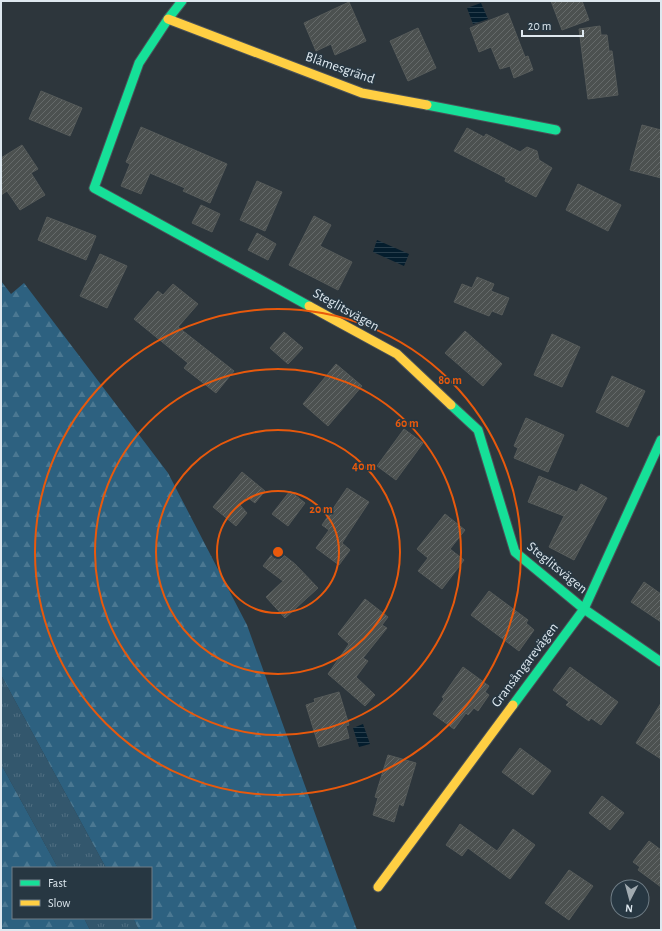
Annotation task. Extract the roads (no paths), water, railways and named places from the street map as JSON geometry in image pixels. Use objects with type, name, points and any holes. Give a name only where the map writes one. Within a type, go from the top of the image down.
[{"type":"street","name":"Steglitsvägen","points":[[182,1],[168,18],[139,62],[94,188],[397,354],[478,430],[515,552],[584,608],[661,662]]},
{"type":"street","name":"Blåmesgränd","points":[[168,18],[362,93],[556,130]]},
{"type":"street","name":"Gransångarevägen","points":[[378,887],[584,608],[661,440]]}]
